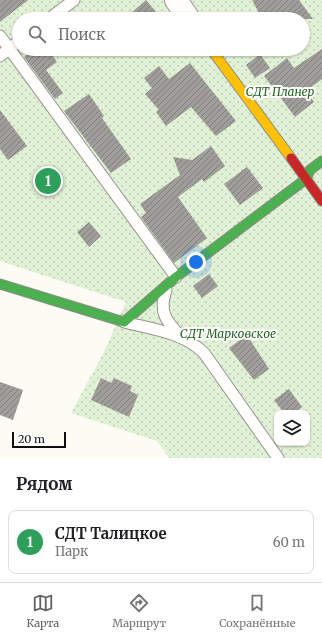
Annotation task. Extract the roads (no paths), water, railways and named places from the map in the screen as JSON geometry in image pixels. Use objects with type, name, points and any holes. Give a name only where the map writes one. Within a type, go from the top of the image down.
[{"type":"street","points":[[176,0],[184,12]]},
{"type":"street","points":[[216,56],[322,201]]},
{"type":"street","points":[[0,284],[124,322],[176,277],[306,179],[310,170],[322,161]]},
{"type":"lane","points":[[58,12],[74,0]]},
{"type":"lane","points":[[0,36],[12,52]]},
{"type":"lane","points":[[0,56],[12,46]]},
{"type":"lane","points":[[15,56],[176,277]]},
{"type":"lane","points":[[168,285],[163,300],[163,312],[169,323],[183,338]]},
{"type":"lane","points":[[124,322],[183,338],[195,344],[204,353],[278,458]]},
{"type":"place","name":"СДТ Талицкое","points":[[48,181]]},
{"type":"park label","name":"СДТ Планер","points":[[280,91]]},
{"type":"park label","name":"СДТ Марковское","points":[[228,333]]}]
